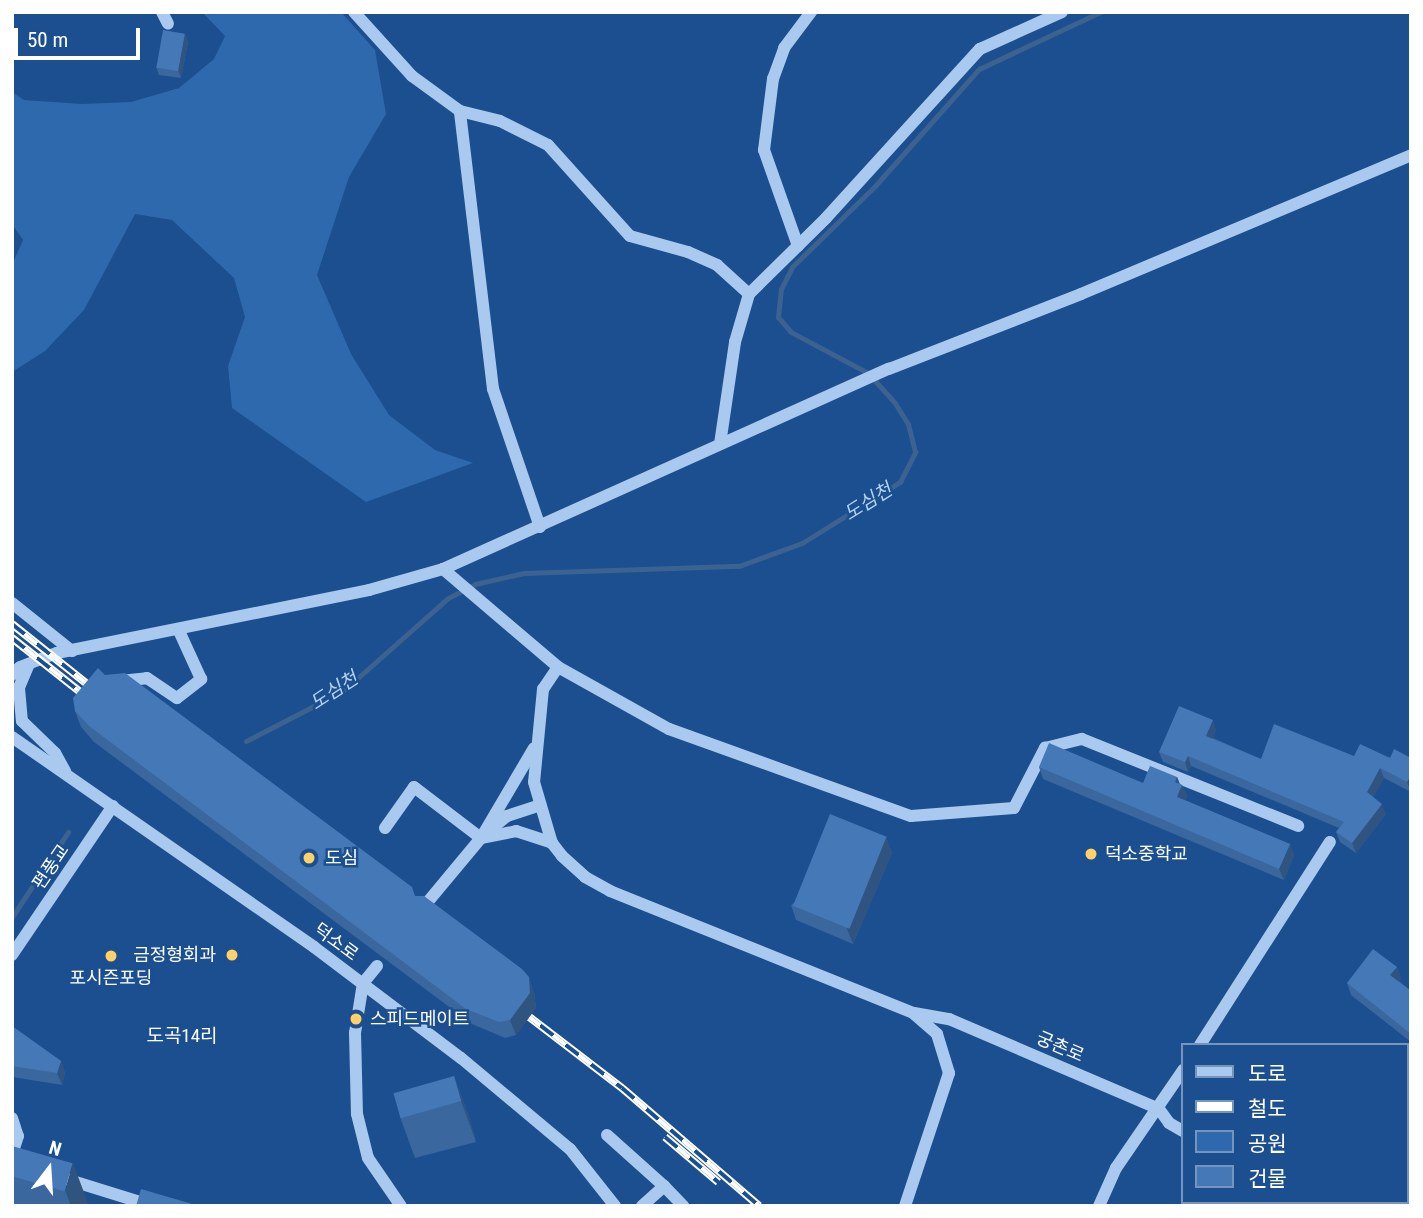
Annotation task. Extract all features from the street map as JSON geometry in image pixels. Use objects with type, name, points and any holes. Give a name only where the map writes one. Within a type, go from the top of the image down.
[{"type":"street","points":[[354,12],[412,76],[460,111],[500,121],[548,145],[629,236],[688,252],[717,265],[749,293]]},
{"type":"street","points":[[798,246],[764,150],[773,79],[783,48],[811,12]]},
{"type":"street","points":[[720,444],[735,342],[749,293],[798,246],[980,49],[1062,12]]},
{"type":"street","points":[[460,111],[493,389],[540,527]]},
{"type":"street","points":[[12,675],[29,664],[72,651],[369,590],[443,569],[889,369],[1081,294],[1411,155]]},
{"type":"street","points":[[443,569],[558,667],[669,729],[911,816],[1014,808],[1045,748],[1082,739],[1298,826]]},
{"type":"street","points":[[12,603],[72,651]]},
{"type":"street","points":[[113,682],[147,678],[177,698],[201,679],[179,631]]},
{"type":"street","points":[[29,664],[19,688],[22,721],[55,754],[66,774]]},
{"type":"street","points":[[558,667],[543,689],[534,782],[538,806],[552,843],[585,877],[610,891],[913,1013],[937,1034],[949,1073],[905,1206]]},
{"type":"street","name":"덕소로","points":[[12,737],[363,983],[570,1149],[614,1206]]},
{"type":"street","points":[[426,904],[481,838],[537,743]]},
{"type":"street","points":[[385,828],[414,788],[481,838],[516,831],[552,843]]},
{"type":"street","name":"편풍교","points":[[12,956],[113,806]]},
{"type":"street","points":[[481,838],[507,816],[538,806]]},
{"type":"street","points":[[1201,1043],[1330,842]]},
{"type":"street","points":[[377,966],[363,983],[355,1033],[357,1114],[368,1158],[401,1206]]},
{"type":"street","name":"궁촌로","points":[[913,1013],[949,1018],[1159,1109],[1169,1124],[1182,1130]]},
{"type":"street","points":[[1099,1206],[1116,1168],[1159,1109],[1182,1072]]},
{"type":"street","points":[[12,1118],[18,1136],[12,1155]]},
{"type":"street","points":[[607,1135],[683,1206]]},
{"type":"street","points":[[12,1164],[28,1167]]},
{"type":"street","points":[[53,1175],[153,1206]]},
{"type":"street","points":[[642,1206],[664,1186]]},
{"type":"green space","points":[[202,12],[341,12],[375,50],[386,114],[349,177],[317,275],[351,354],[389,415],[435,450],[473,463],[366,502],[232,408],[228,366],[245,317],[234,278],[172,220],[135,214],[84,310],[45,351],[12,372],[12,265],[23,240],[12,224],[12,92],[24,100],[82,104],[131,102],[179,88],[214,59],[225,36]]},
{"type":"building","points":[[163,30],[185,34],[178,71],[156,67]]},
{"type":"building","points":[[98,668],[105,675],[125,673],[412,887],[415,896],[424,896],[522,969],[529,977],[530,993],[510,1020],[499,1022],[466,1009],[89,726],[75,711],[73,698]]},
{"type":"building","points":[[1179,706],[1213,720],[1206,736],[1261,759],[1274,724],[1354,756],[1360,744],[1390,758],[1394,749],[1411,758],[1411,775],[1407,782],[1380,768],[1367,792],[1382,804],[1352,843],[1336,832],[1344,822],[1188,756],[1185,762],[1159,752]]},
{"type":"building","points":[[1049,743],[1143,783],[1150,766],[1177,777],[1175,782],[1182,785],[1177,797],[1290,844],[1279,869],[1039,767]]},
{"type":"building","points":[[830,814],[887,837],[849,929],[793,906]]},
{"type":"building","points":[[1373,949],[1397,967],[1390,975],[1411,991],[1411,1034],[1347,983]]},
{"type":"building","points":[[12,1026],[61,1061],[57,1073],[12,1066]]},
{"type":"building","points":[[454,1076],[461,1101],[401,1118],[393,1093]]},
{"type":"building","points":[[12,1146],[73,1163],[65,1191],[12,1176]]},
{"type":"building","points":[[141,1189],[199,1206],[136,1206]]},
{"type":"waterway","name":"도심천","points":[[246,741],[343,691],[448,598],[475,584],[524,573],[739,566],[802,543],[900,482],[915,452],[908,424],[895,403],[868,373],[791,332],[778,317],[781,289],[792,267],[875,186],[979,69],[1100,12]]},
{"type":"waterway","name":"도심천","points":[[12,917],[68,832]]},
{"type":"railway","points":[[12,624],[101,695]]},
{"type":"railway","points":[[12,638],[94,703]]},
{"type":"railway","points":[[515,1006],[622,1088],[759,1206]]},
{"type":"railway","points":[[665,1137],[718,1182]]},
{"type":"place","name":"덕소중학교","points":[[1091,854]]},
{"type":"place","name":"도심","points":[[309,858]]},
{"type":"place","name":"금정형회과","points":[[232,955]]},
{"type":"place","name":"포시즌포딩","points":[[111,956]]},
{"type":"place","name":"스피드메이트","points":[[356,1019]]},
{"type":"district","name":"도곡14리","points":[[182,1036]]}]
